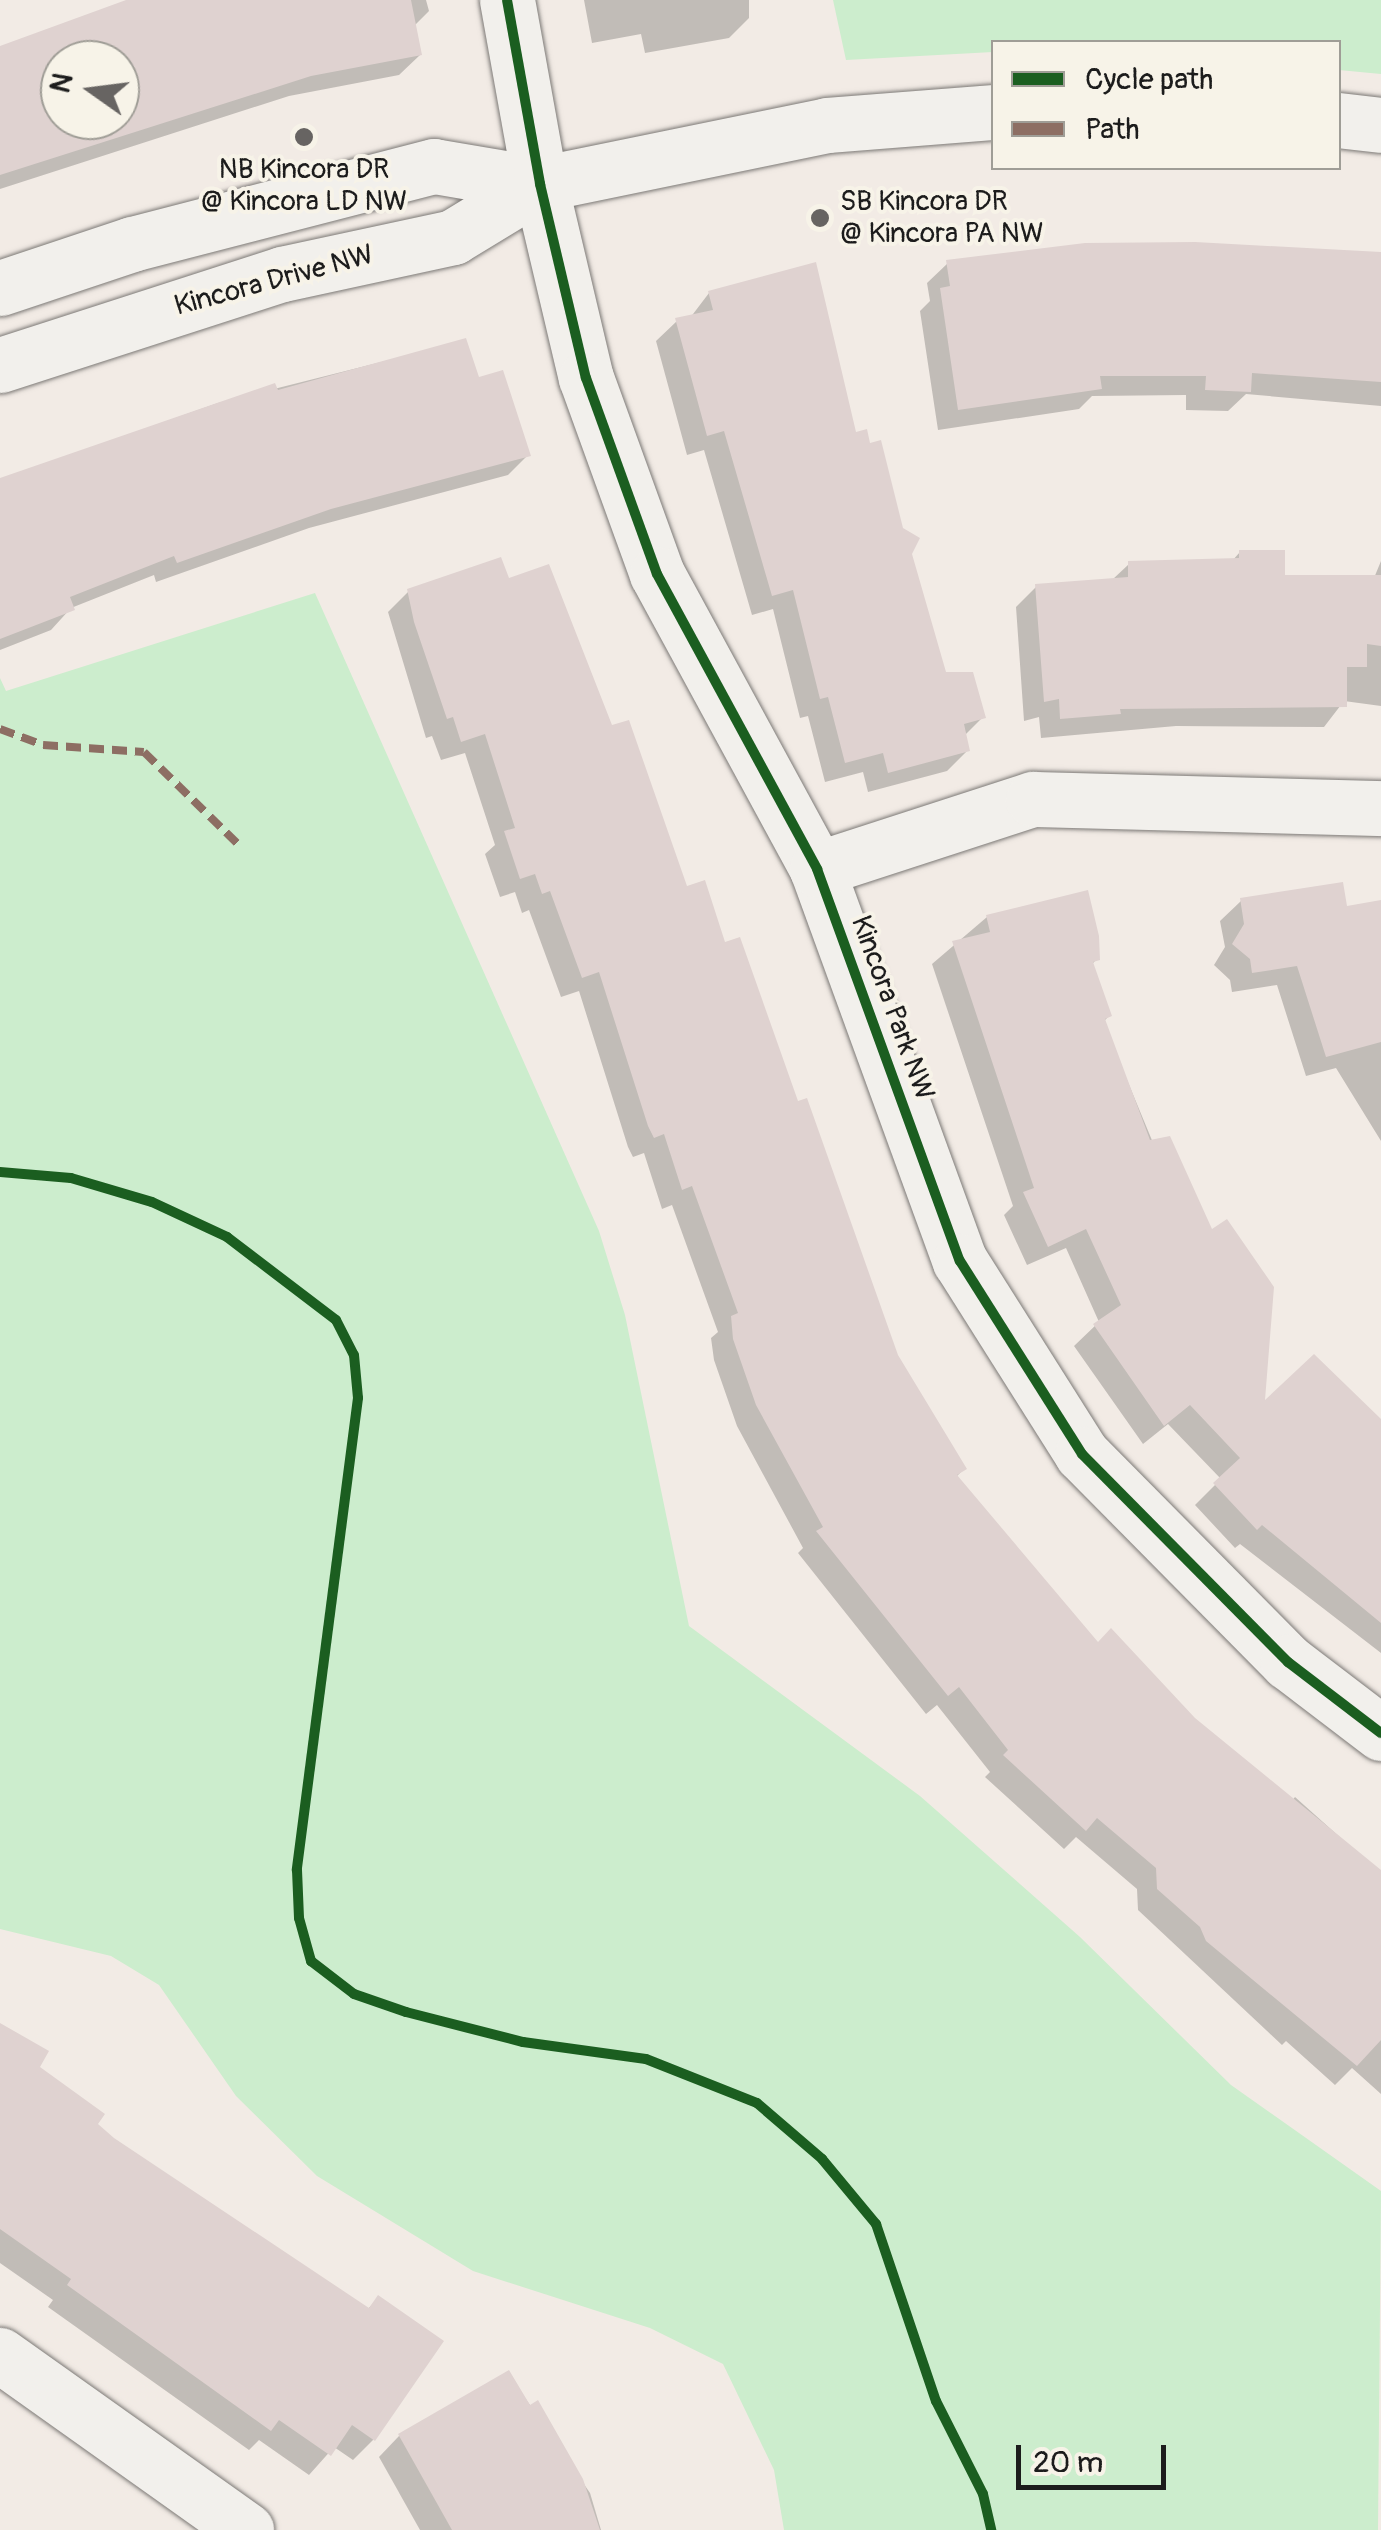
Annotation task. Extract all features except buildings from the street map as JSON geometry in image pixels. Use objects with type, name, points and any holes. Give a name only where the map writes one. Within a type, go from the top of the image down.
[{"type":"street","name":"Kincora Park NW","points":[[507,0],[540,184],[586,378],[657,574],[817,869],[960,1261],[1082,1454],[1288,1662],[1381,1734]]},
{"type":"street","name":"Kincora Drive NW","points":[[0,364],[282,274],[453,237],[540,184],[827,126],[991,112]]},
{"type":"street","points":[[1341,120],[1381,125]]},
{"type":"street","name":"Kincora Drive NW","points":[[0,288],[132,244],[434,166],[540,184]]},
{"type":"street","points":[[817,869],[1034,799],[1381,808]]},
{"type":"street","points":[[0,2355],[246,2530]]},
{"type":"green space","points":[[833,0],[1381,0],[1381,74],[1341,70],[1341,40],[991,40],[991,52],[846,60]]},
{"type":"green space","points":[[315,593],[599,1231],[625,1315],[689,1626],[920,1796],[1080,1937],[1231,2085],[1381,2191],[1378,2530],[784,2530],[774,2470],[723,2364],[650,2328],[473,2271],[317,2176],[236,2096],[159,1985],[111,1956],[0,1929],[0,678],[6,691]]},
{"type":"marked path","points":[[0,729],[43,745],[144,752],[239,845]]},
{"type":"cycle path","points":[[507,0],[540,184],[586,378],[657,574],[817,869],[960,1261],[1082,1454],[1288,1662],[1381,1733]]},
{"type":"cycle path","points":[[0,1172],[71,1178],[152,1202],[227,1237],[336,1320],[354,1355],[358,1398],[297,1870],[299,1918],[311,1961],[354,1994],[406,2012],[523,2042],[646,2059],[757,2103],[822,2159],[876,2224],[936,2401],[983,2494],[991,2530]]},
{"type":"place","name":"NB Kincora DR @ Kincora LD NW","points":[[304,137]]},
{"type":"place","name":"SB Kincora DR @ Kincora PA NW","points":[[820,218]]}]
